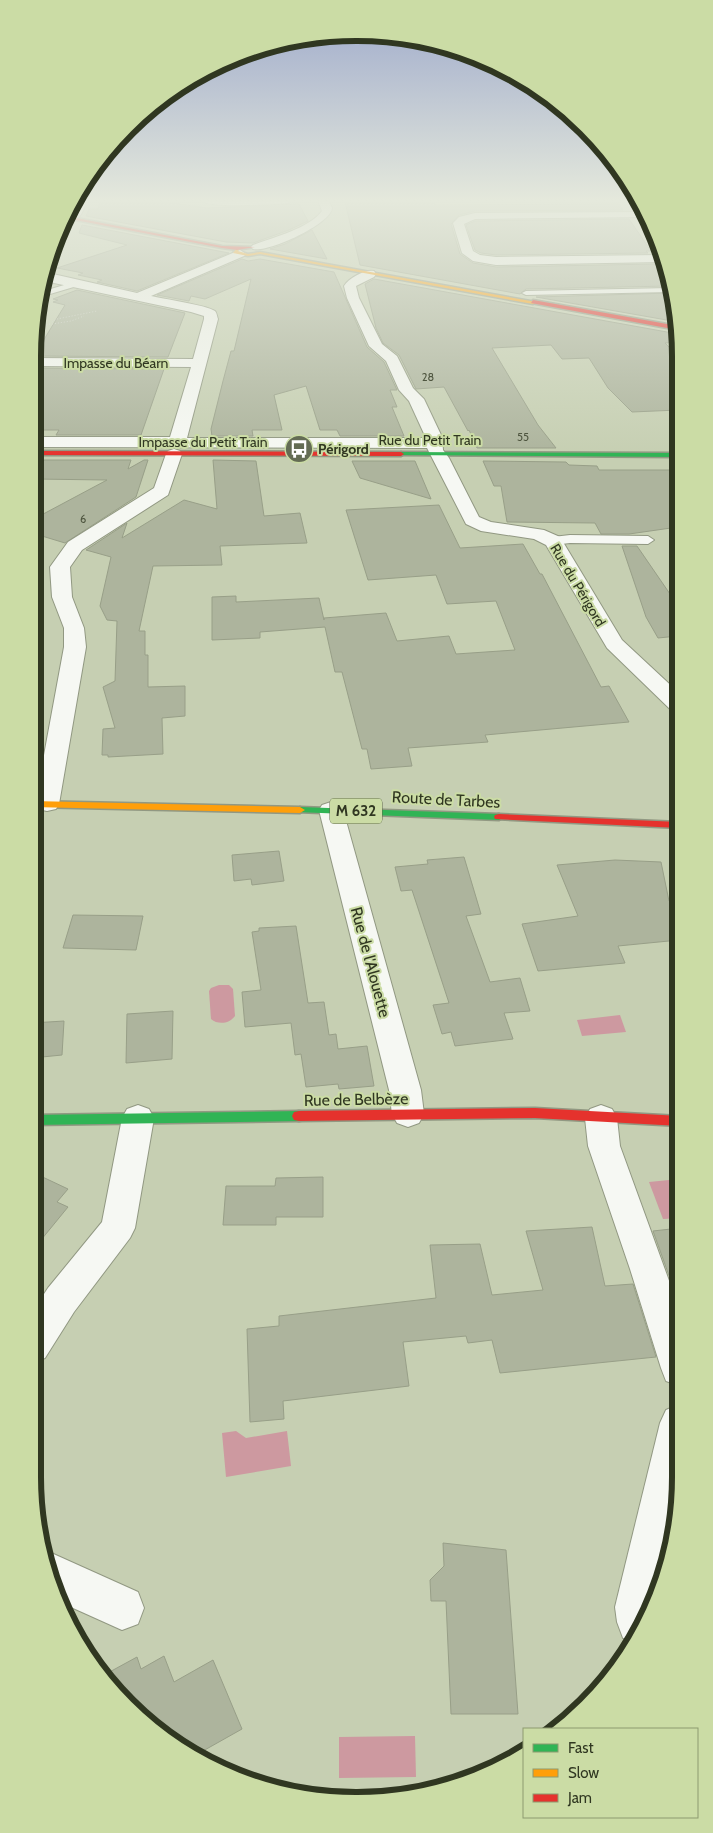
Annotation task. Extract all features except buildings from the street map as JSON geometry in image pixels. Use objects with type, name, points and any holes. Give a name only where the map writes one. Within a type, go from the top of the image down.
[{"type":"main road","points":[[436,286],[670,327]]},
{"type":"main road","points":[[41,453],[175,448]]},
{"type":"main road","name":"Rue du Petit Train","points":[[436,449],[672,455]]},
{"type":"main road","name":"Route de Tarbes","points":[[41,804],[236,810],[330,810],[672,825]]},
{"type":"main road","name":"Rue de Belbèze","points":[[41,1120],[535,1113],[672,1121]]},
{"type":"street","points":[[41,799],[74,648],[74,628],[62,596],[60,566],[75,546],[162,491],[200,363],[213,310],[201,310],[82,286]]},
{"type":"street","points":[[138,297],[163,286]]},
{"type":"street","name":"Rue du Périgord","points":[[350,286],[353,298],[376,346],[392,359],[406,390],[416,398],[436,449],[472,520],[488,526],[542,536],[553,541],[609,637],[624,654],[672,699]]},
{"type":"street","name":"Impasse du Béarn","points":[[41,362],[200,363]]},
{"type":"street","name":"Impasse du Petit Train","points":[[41,442],[175,448],[436,449]]},
{"type":"street","name":"Rue de l'Alouette","points":[[330,810],[405,1090],[408,1114]]},
{"type":"street","points":[[41,1332],[62,1300],[118,1228],[138,1118]]},
{"type":"street","points":[[601,1118],[604,1146],[648,1269],[672,1343]]},
{"type":"street","points":[[638,1617],[637,1607],[672,1457]]},
{"type":"street","points":[[58,1578],[122,1608]]},
{"type":"lane","points":[[48,293],[69,286]]},
{"type":"lane","points":[[526,293],[665,290]]},
{"type":"lane","points":[[553,541],[570,539],[648,540]]},
{"type":"path","points":[[43,325],[71,321],[124,300],[138,297]]},
{"type":"path","points":[[43,325],[68,316],[86,315]]},
{"type":"shaded area","points":[[219,985],[229,985],[233,989],[235,1016],[230,1021],[223,1023],[211,1019],[209,991],[211,988]]},
{"type":"shaded area","points":[[620,1015],[626,1032],[582,1036],[577,1020]]},
{"type":"shaded area","points":[[669,1180],[672,1188],[672,1218],[663,1219],[649,1182]]},
{"type":"shaded area","points":[[236,1431],[246,1438],[287,1431],[291,1466],[226,1477],[222,1433]]},
{"type":"shaded area","points":[[415,1736],[416,1777],[339,1778],[339,1737]]},
{"type":"traffic: fast","points":[[401,454],[672,455]]},
{"type":"traffic: fast","points":[[300,810],[499,817]]},
{"type":"traffic: fast","points":[[41,1120],[299,1116]]},
{"type":"traffic: slow","points":[[441,286],[533,302]]},
{"type":"traffic: slow","points":[[41,804],[300,810]]},
{"type":"traffic: jam","points":[[533,302],[670,327]]},
{"type":"traffic: jam","points":[[41,453],[401,454]]},
{"type":"traffic: jam","points":[[499,817],[672,825]]},
{"type":"traffic: jam","points":[[299,1116],[535,1113],[672,1121]]},
{"type":"place","name":"Périgord","points":[[299,449]]}]
